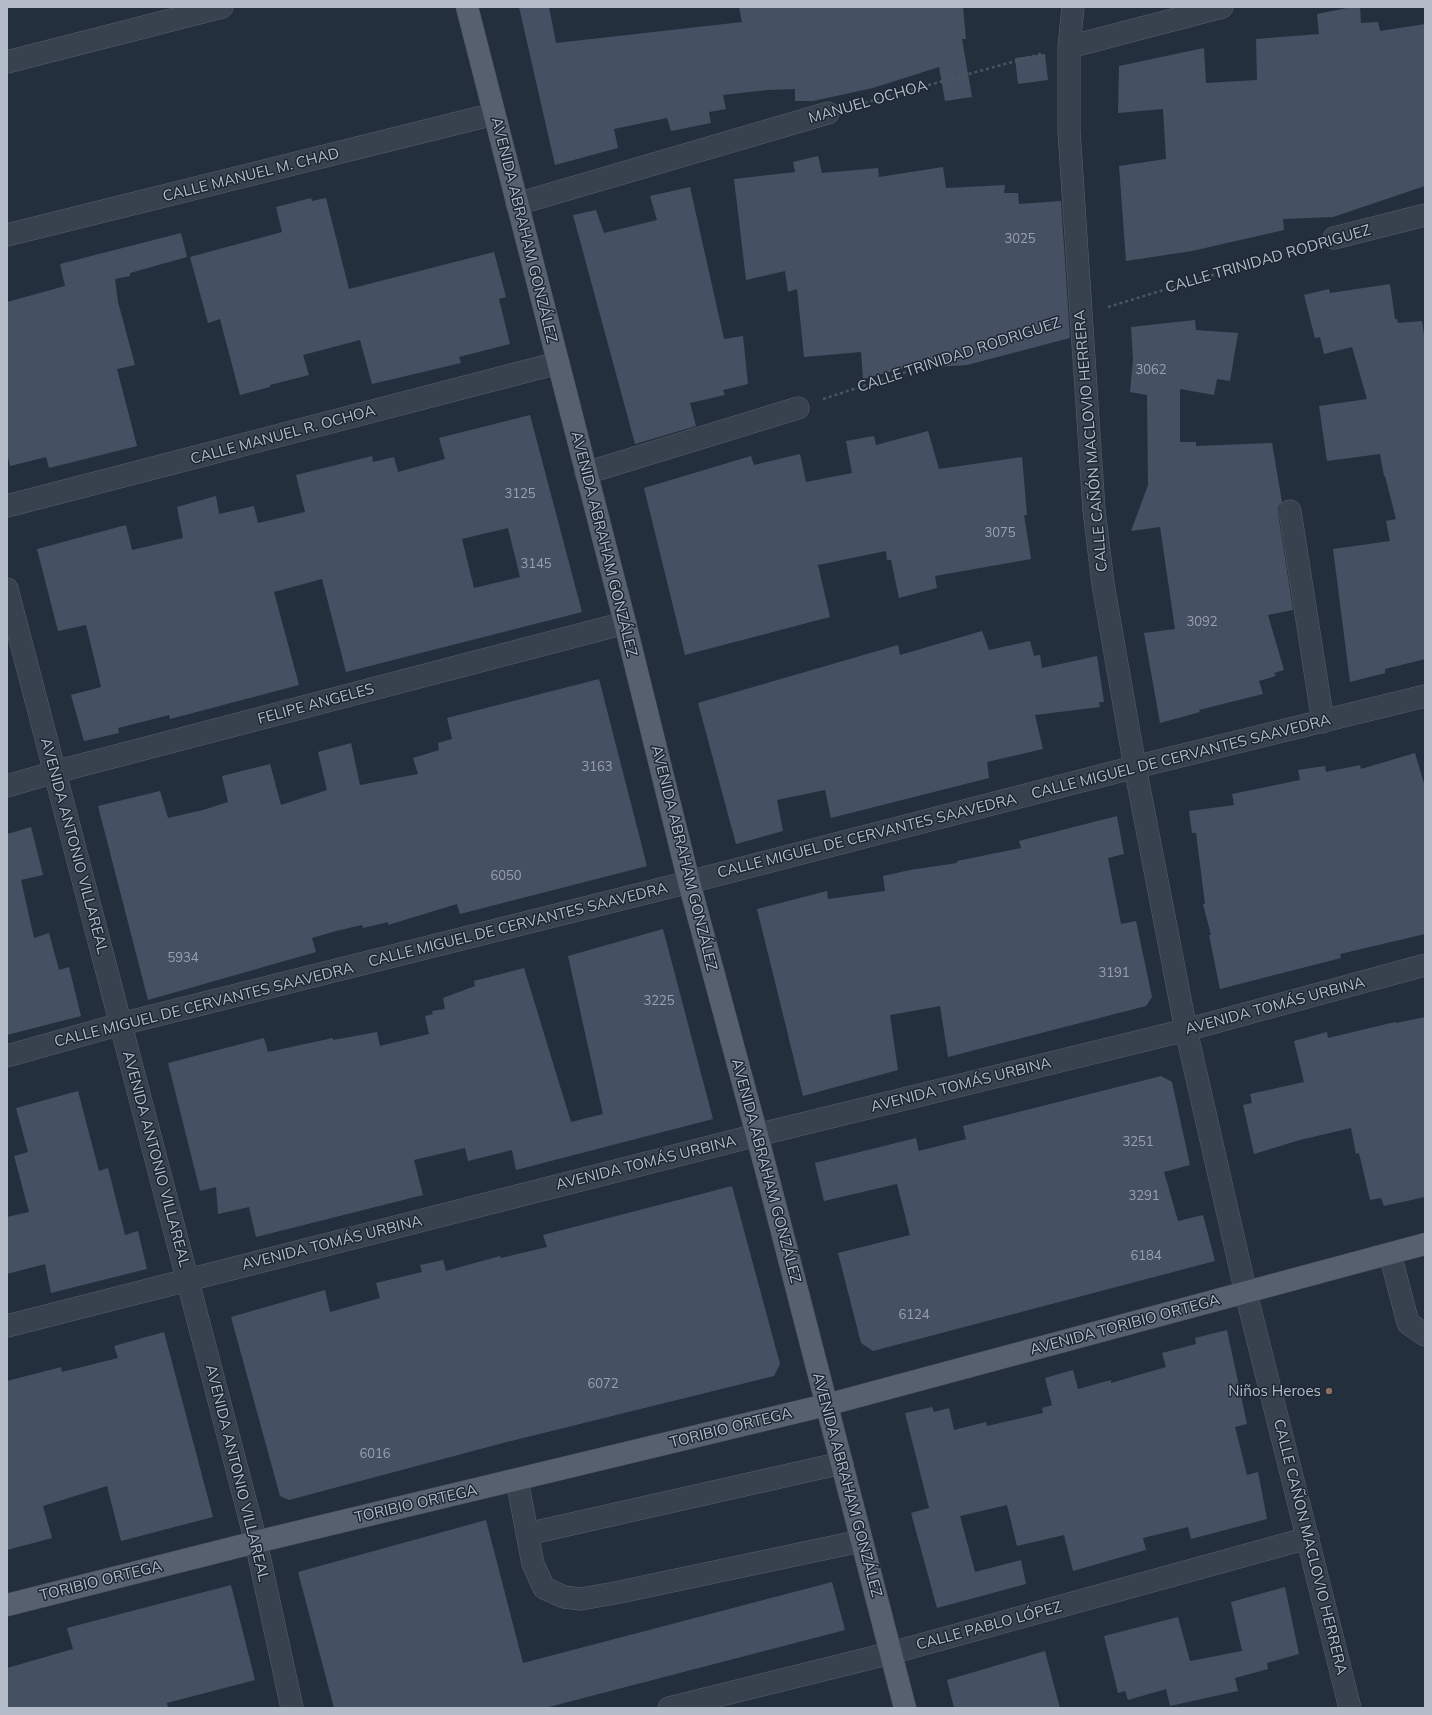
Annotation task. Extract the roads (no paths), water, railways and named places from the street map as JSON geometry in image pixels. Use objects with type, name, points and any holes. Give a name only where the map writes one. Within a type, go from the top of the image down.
[{"type":"main road","name":"AVENIDA ABRAHAM GONZÁLEZ","points":[[467,7],[625,624],[689,882],[757,1135],[905,1708]]},
{"type":"main road","name":"AVENIDA TORIBIO ORTEGA","points":[[826,1405],[1425,1244]]},
{"type":"main road","name":"TORIBIO ORTEGA","points":[[7,1605],[256,1542],[826,1405]]},
{"type":"street","points":[[7,62],[222,7]]},
{"type":"street","name":"CALLE CAÑÓN MACLOVIO HERRERA","points":[[1073,7],[1069,46],[1069,132],[1094,510],[1103,584],[1135,767],[1186,1030],[1246,1293]]},
{"type":"street","points":[[1069,46],[1222,7]]},
{"type":"street","name":"MANUEL OCHOA","points":[[517,204],[828,113]]},
{"type":"street","name":"CALLE MANUEL M. CHAD","points":[[7,235],[494,114]]},
{"type":"street","name":"CALLE TRINIDAD RODRIGUEZ","points":[[1334,238],[1425,215]]},
{"type":"street","name":"CALLE MANUEL R. OCHOA","points":[[7,506],[558,363]]},
{"type":"street","points":[[586,473],[798,408]]},
{"type":"street","points":[[1290,511],[1323,722]]},
{"type":"street","name":"AVENIDA ANTONIO VILLAREAL","points":[[7,589],[256,1542],[292,1708]]},
{"type":"street","name":"FELIPE ANGELES","points":[[7,786],[55,772],[625,624]]},
{"type":"street","name":"CALLE MIGUEL DE CERVANTES SAAVEDRA","points":[[7,1056],[121,1024],[689,882],[1135,767],[1425,696]]},
{"type":"street","name":"AVENIDA TOMÁS URBINA","points":[[7,1326],[757,1135],[1186,1030],[1425,965]]},
{"type":"street","points":[[1390,1254],[1408,1323],[1425,1335]]},
{"type":"street","name":"CALLE CAÑON MACLOVIO HERRERA","points":[[1246,1293],[1350,1708]]},
{"type":"street","points":[[527,1534],[842,1463]]},
{"type":"street","points":[[517,1480],[534,1564],[544,1588],[564,1597],[581,1599],[615,1593],[861,1541]]},
{"type":"street","name":"CALLE PABLO LÓPEZ","points":[[669,1708],[891,1653],[1308,1538]]},
{"type":"place","name":"Niños Heroes","points":[[1329,1391]]}]
